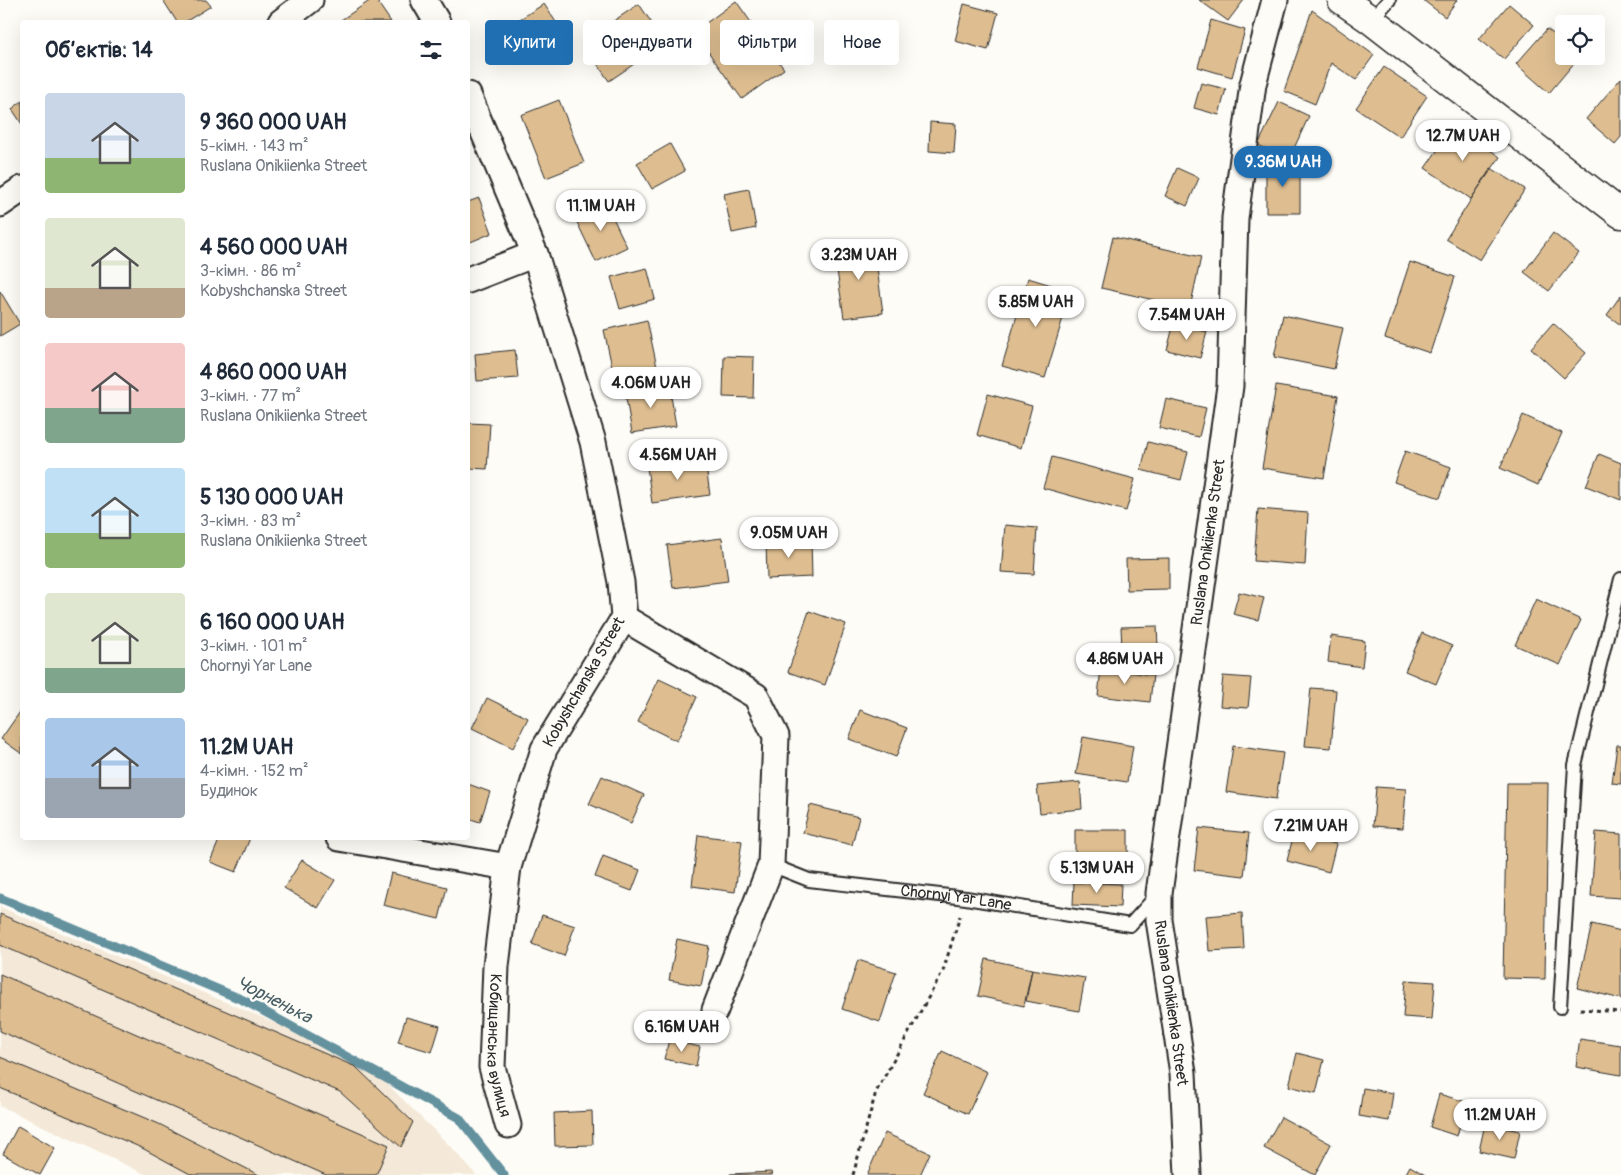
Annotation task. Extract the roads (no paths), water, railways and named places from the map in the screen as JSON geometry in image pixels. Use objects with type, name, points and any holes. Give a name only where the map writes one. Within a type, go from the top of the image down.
[{"type":"main road","points":[[1342,0],[1371,20],[1621,214]]},
{"type":"street","points":[[284,20],[310,0]]},
{"type":"street","points":[[424,0],[436,20]]},
{"type":"street","name":"Ruslana Onikiienka Street","points":[[1188,1175],[1183,1073],[1158,920],[1158,893],[1230,386],[1235,218],[1253,84],[1275,0]]},
{"type":"street","points":[[470,100],[535,254],[470,279]]},
{"type":"street","points":[[0,204],[20,190]]},
{"type":"street","name":"Kobyshchanska Street","points":[[508,1125],[492,1067],[496,966],[508,867],[544,749],[624,618],[621,582],[593,442],[535,254]]},
{"type":"street","points":[[624,618],[756,696],[776,736],[770,865],[715,1010]]},
{"type":"street","points":[[351,840],[508,867]]},
{"type":"lane","points":[[1371,20],[1389,0]]},
{"type":"lane","points":[[1560,1007],[1575,765],[1621,579]]},
{"type":"lane","name":"Chornyi Yar Lane","points":[[770,865],[809,880],[966,898],[1130,925],[1158,893]]},
{"type":"waterway","name":"Чорненька","points":[[0,898],[243,1000],[459,1118],[504,1175]]}]
